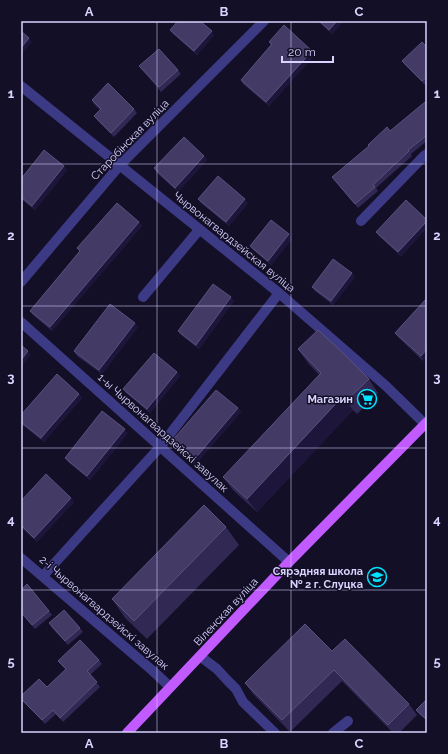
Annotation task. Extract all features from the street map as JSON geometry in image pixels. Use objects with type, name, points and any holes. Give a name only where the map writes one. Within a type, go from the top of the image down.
[{"type":"main road","name":"Віленская вуліца","points":[[127,733],[289,562],[426,423]]},
{"type":"street","name":"Старобінская вуліца","points":[[21,282],[120,165],[264,21]]},
{"type":"street","name":"Чырвонагвардзейская вуліца","points":[[21,86],[279,293],[386,386],[426,423]]},
{"type":"street","points":[[362,222],[427,154]]},
{"type":"street","points":[[143,297],[199,230]]},
{"type":"street","points":[[42,576],[160,447],[279,293]]},
{"type":"street","name":"1-ы Чырвонагвардзейскі завулак","points":[[21,322],[289,562]]},
{"type":"street","name":"2-і Чырвонагвардзейскі завулак","points":[[21,558],[170,687]]},
{"type":"street","points":[[200,656],[217,669],[236,689],[243,702],[275,733]]},
{"type":"street","points":[[333,733],[348,721]]},
{"type":"building","points":[[178,21],[200,21],[212,31],[194,51],[170,30]]},
{"type":"building","points":[[319,21],[337,21],[329,30]]},
{"type":"building","points":[[284,25],[312,51],[266,102],[241,80],[272,44],[269,42]]},
{"type":"building","points":[[21,31],[29,38],[21,48]]},
{"type":"building","points":[[422,42],[427,47],[427,77],[422,81],[402,61]]},
{"type":"building","points":[[159,49],[178,70],[159,87],[139,66]]},
{"type":"building","points":[[108,83],[134,109],[111,133],[94,116],[101,109],[92,100]]},
{"type":"building","points":[[425,102],[427,105],[427,135],[408,150],[409,151],[373,185],[375,187],[355,204],[332,177],[369,146],[368,145],[387,127],[390,131]]},
{"type":"building","points":[[184,137],[204,156],[175,188],[154,168]]},
{"type":"building","points":[[44,150],[64,166],[32,206],[21,197],[21,179]]},
{"type":"building","points":[[218,176],[245,199],[226,222],[198,199]]},
{"type":"building","points":[[406,200],[427,221],[398,252],[376,232]]},
{"type":"building","points":[[117,203],[139,222],[50,327],[30,311],[80,251],[77,248]]},
{"type":"building","points":[[271,220],[289,234],[268,261],[250,246]]},
{"type":"building","points":[[333,259],[352,273],[331,301],[312,287]]},
{"type":"building","points":[[213,284],[231,297],[196,345],[178,331]]},
{"type":"building","points":[[427,298],[427,349],[421,356],[395,333]]},
{"type":"building","points":[[110,304],[135,323],[99,370],[74,351]]},
{"type":"building","points":[[318,330],[369,379],[347,400],[343,396],[247,499],[223,477],[321,373],[298,349]]},
{"type":"building","points":[[21,345],[28,351],[21,360]]},
{"type":"building","points":[[154,353],[177,372],[147,409],[123,389]]},
{"type":"building","points":[[57,374],[79,394],[41,438],[21,422],[21,415]]},
{"type":"building","points":[[216,390],[238,408],[193,461],[171,442]]},
{"type":"building","points":[[102,411],[125,429],[87,476],[65,458]]},
{"type":"building","points":[[46,474],[71,498],[34,538],[21,525],[21,501]]},
{"type":"building","points":[[204,505],[226,527],[134,621],[112,599]]},
{"type":"building","points":[[27,584],[49,611],[32,625],[21,612],[21,590]]},
{"type":"building","points":[[64,610],[80,628],[65,641],[49,623]]},
{"type":"building","points":[[305,624],[332,651],[345,639],[409,704],[388,725],[334,670],[282,720],[245,683]]},
{"type":"building","points":[[80,640],[99,660],[87,671],[97,682],[60,718],[53,710],[42,720],[21,699],[21,696],[39,679],[47,687],[66,669],[58,661]]},
{"type":"building","points":[[427,699],[427,720],[416,710]]},
{"type":"place","name":"Магазин","points":[[367,399]]},
{"type":"place","name":"Сярэдняя школа № 2 г. Слуцка","points":[[377,577]]}]
